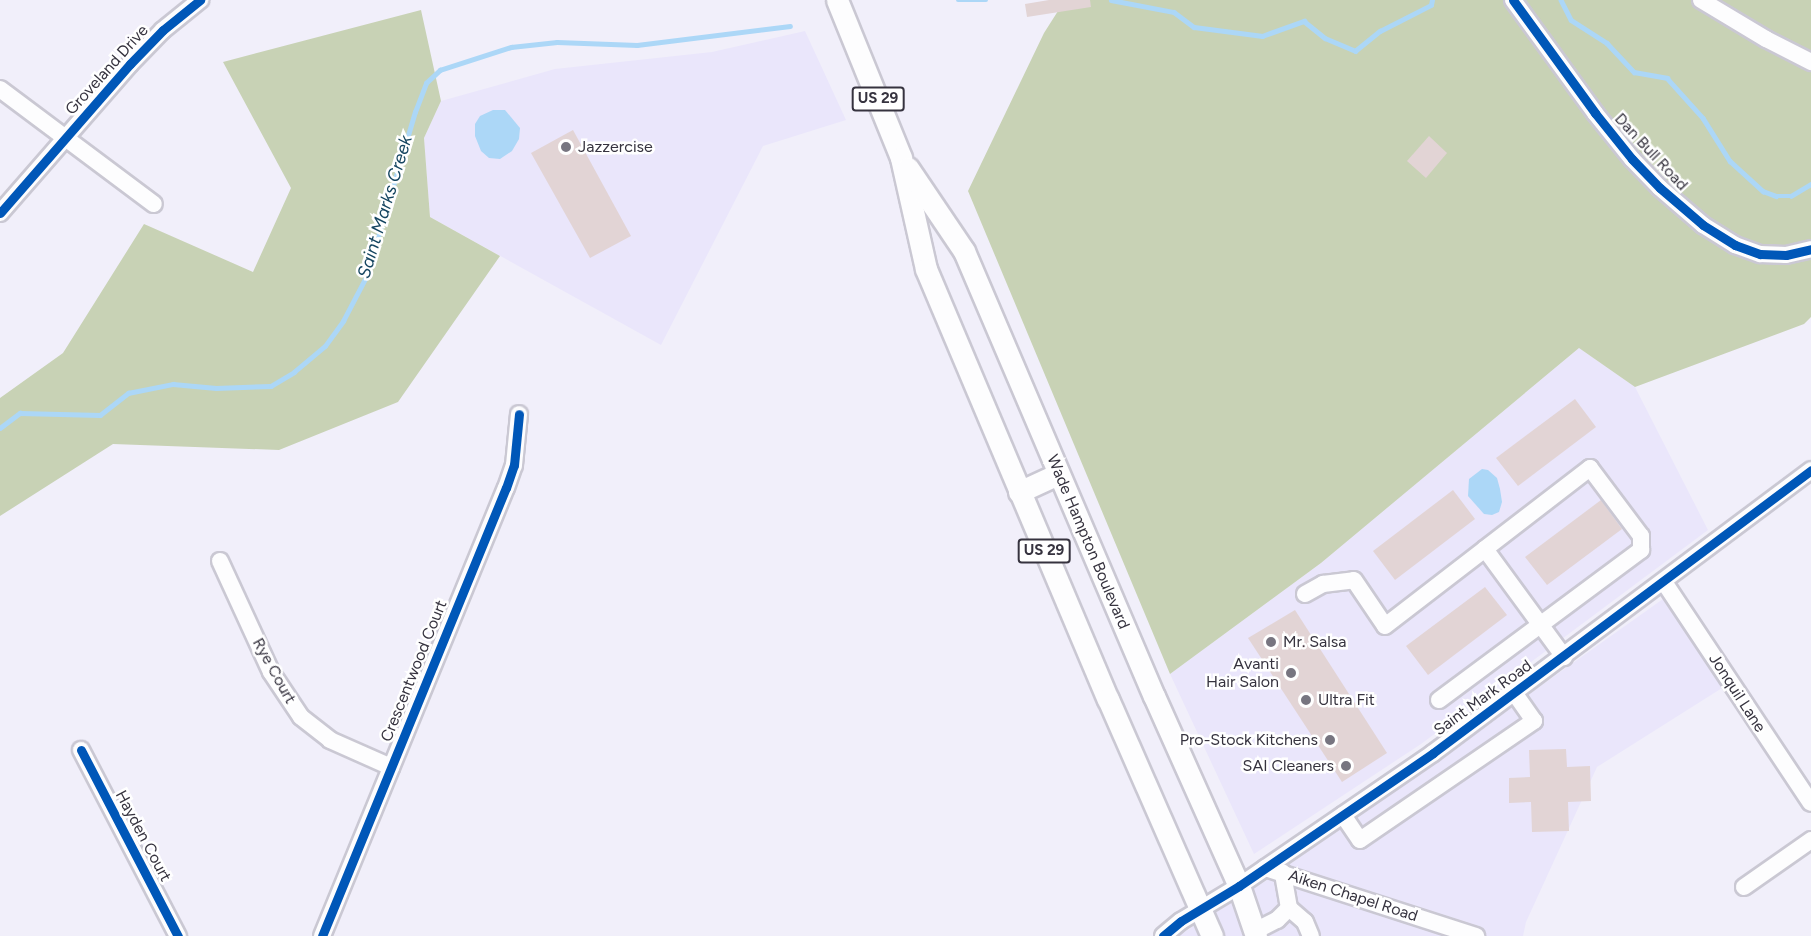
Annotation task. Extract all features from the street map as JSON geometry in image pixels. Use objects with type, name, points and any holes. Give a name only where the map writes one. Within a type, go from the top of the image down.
[{"type":"main road","name":"Wade Hampton Boulevard","points":[[837,0],[902,158],[926,269],[1019,492],[1212,936]]},
{"type":"main road","name":"Wade Hampton Boulevard","points":[[902,158],[964,251],[1058,474],[1239,886],[1256,934]]},
{"type":"main road","points":[[1019,492],[1058,474]]},
{"type":"street","name":"Groveland Drive","points":[[0,213],[154,38],[200,0]]},
{"type":"street","name":"Dan Bull Road","points":[[1514,0],[1595,113],[1632,159],[1660,188],[1703,225],[1735,245],[1760,254],[1786,255],[1811,249]]},
{"type":"street","points":[[1701,0],[1766,39],[1811,62]]},
{"type":"street","points":[[0,89],[154,204]]},
{"type":"street","name":"Crescentwood Court","points":[[322,936],[506,488],[514,465],[519,414]]},
{"type":"street","points":[[1305,594],[1323,584],[1354,580],[1384,626],[1590,468],[1641,536],[1641,550],[1439,700]]},
{"type":"street","name":"Saint Mark Road","points":[[1163,936],[1199,909],[1239,886],[1343,815],[1515,694],[1811,470]]},
{"type":"street","points":[[1485,549],[1564,657]]},
{"type":"street","name":"Rye Court","points":[[220,561],[271,672],[301,717],[330,740],[391,766]]},
{"type":"street","name":"Jonquil Lane","points":[[1664,582],[1811,803]]},
{"type":"street","points":[[1343,815],[1360,840],[1534,721],[1515,694]]},
{"type":"street","name":"Hayden Court","points":[[81,750],[178,936]]},
{"type":"street","points":[[1744,887],[1811,840]]},
{"type":"street","name":"Aiken Chapel Road","points":[[1265,868],[1476,936]]},
{"type":"street","points":[[1283,873],[1289,908],[1305,922],[1311,936]]},
{"type":"street","points":[[1256,934],[1276,921],[1289,908]]},
{"type":"shaded area","points":[[805,31],[846,120],[763,146],[661,345],[430,217],[424,138],[441,101],[555,69],[712,52]]},
{"type":"shaded area","points":[[1579,348],[1635,387],[1708,530],[1421,744],[1254,854],[1170,674],[1321,563]]},
{"type":"shaded area","points":[[1663,599],[1730,683],[1597,767],[1526,922],[1523,936],[1178,936],[1272,877]]},
{"type":"green space","points":[[1065,0],[1811,0],[1811,317],[1804,324],[1635,387],[1579,348],[1321,563],[1170,674],[968,191],[1044,33]]},
{"type":"green space","points":[[421,10],[441,101],[424,138],[430,217],[500,256],[398,402],[279,450],[113,444],[0,516],[0,398],[63,353],[144,224],[253,272],[291,188],[223,62]]},
{"type":"water","points":[[493,110],[505,110],[520,128],[519,139],[512,151],[500,159],[489,158],[481,151],[475,136],[475,124],[480,116]]},
{"type":"water","points":[[1482,469],[1488,470],[1497,478],[1500,489],[1502,502],[1499,512],[1492,515],[1484,514],[1468,496],[1469,479]]},
{"type":"building","points":[[1049,0],[1090,0],[1091,7],[1027,17],[1025,4]]},
{"type":"building","points":[[573,130],[631,236],[590,258],[531,153]]},
{"type":"building","points":[[1429,136],[1447,153],[1426,178],[1407,161]]},
{"type":"building","points":[[1575,399],[1596,427],[1518,486],[1496,458]]},
{"type":"building","points":[[1453,490],[1475,519],[1395,580],[1373,551]]},
{"type":"building","points":[[1601,500],[1622,529],[1547,585],[1525,557]]},
{"type":"building","points":[[1485,587],[1507,615],[1428,675],[1406,646]]},
{"type":"building","points":[[1295,610],[1387,753],[1342,782],[1248,638]]},
{"type":"building","points":[[1566,749],[1567,767],[1590,766],[1591,801],[1568,802],[1569,831],[1532,832],[1531,802],[1509,803],[1509,778],[1530,777],[1529,750]]},
{"type":"waterway","name":"Saint Marks Creek","points":[[958,0],[986,0]]},
{"type":"waterway","name":"Saint Marks Creek","points":[[1111,0],[1174,12],[1194,27],[1262,36],[1304,21],[1325,38],[1355,51],[1380,31],[1431,5],[1432,0]]},
{"type":"waterway","name":"Saint Marks Creek","points":[[1561,0],[1571,20],[1607,43],[1634,72],[1667,78],[1703,118],[1730,161],[1763,191],[1776,196],[1791,196],[1811,184]]},
{"type":"waterway","name":"Saint Marks Creek","points":[[0,428],[20,413],[100,415],[128,393],[173,384],[216,388],[271,386],[294,372],[325,346],[343,321],[366,277],[415,112],[426,83],[440,70],[511,47],[557,42],[637,45],[790,26]]},
{"type":"cycle path","points":[[0,213],[130,64],[163,30],[200,0]]},
{"type":"cycle path","points":[[1513,0],[1595,113],[1632,159],[1660,188],[1703,225],[1735,245],[1760,254],[1786,255],[1811,249]]},
{"type":"cycle path","points":[[322,936],[506,488],[514,465],[519,414]]},
{"type":"cycle path","points":[[1163,936],[1181,921],[1239,886],[1433,753],[1811,470]]},
{"type":"cycle path","points":[[81,750],[178,936]]},
{"type":"place","name":"Jazzercise","points":[[566,147]]},
{"type":"place","name":"Mr. Salsa","points":[[1271,642]]},
{"type":"place","name":"Avanti Hair Salon","points":[[1291,673]]},
{"type":"place","name":"Ultra Fit","points":[[1306,700]]},
{"type":"place","name":"Pro-Stock Kitchens","points":[[1330,740]]},
{"type":"place","name":"SAI Cleaners","points":[[1346,766]]}]
